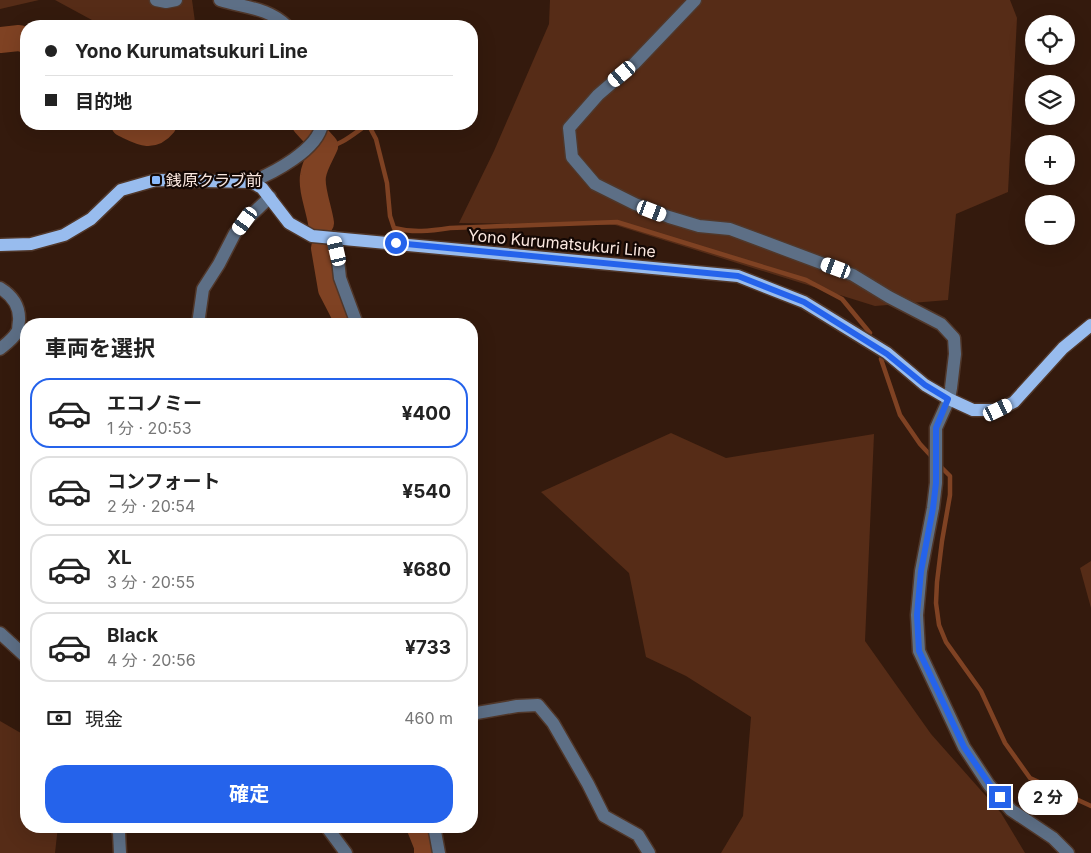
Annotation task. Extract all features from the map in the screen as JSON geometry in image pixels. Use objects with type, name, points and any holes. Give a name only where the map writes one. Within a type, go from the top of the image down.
[{"type":"main road","points":[[0,246],[31,244],[64,235],[91,219],[121,190],[156,180],[250,182]]},
{"type":"main road","name":"Yono Kurumatsukuri Line","points":[[250,182],[262,188],[289,223],[312,236],[738,276],[804,302],[887,354],[925,385],[948,399],[973,410],[998,410],[1014,402],[1063,348],[1091,325]]},
{"type":"street","points":[[156,0],[166,2],[176,0]]},
{"type":"street","points":[[220,0],[266,11],[281,20]]},
{"type":"street","points":[[695,0],[634,64],[598,95],[569,128],[572,157],[595,184],[635,204],[669,218],[699,226],[730,230],[854,275],[889,298],[941,324],[954,338],[955,354],[948,399],[936,428],[936,483],[921,571],[917,615],[919,651],[964,747],[990,785],[1011,810],[1053,838],[1068,853]]},
{"type":"street","points":[[250,182],[269,174],[305,150],[319,130]]},
{"type":"street","points":[[199,318],[203,289],[235,234],[245,221],[270,197]]},
{"type":"street","points":[[334,238],[340,278],[355,318]]},
{"type":"street","points":[[0,288],[8,293],[17,304],[19,315],[18,331],[0,349]]},
{"type":"street","points":[[0,633],[20,651]]},
{"type":"street","points":[[478,713],[517,706],[538,705],[553,724],[588,784],[604,816],[638,836],[649,853]]},
{"type":"street","points":[[119,833],[120,853]]},
{"type":"street","points":[[331,833],[346,853]]},
{"type":"street","points":[[435,833],[439,853]]},
{"type":"shaded area","points":[[0,0],[39,0],[0,9]]},
{"type":"shaded area","points":[[55,0],[192,0],[195,20],[92,20]]},
{"type":"shaded area","points":[[550,0],[1010,0],[1017,18],[1008,192],[956,214],[948,300],[875,306],[615,225],[459,223],[494,151],[549,24]]},
{"type":"shaded area","points":[[671,433],[726,458],[874,434],[865,641],[931,734],[1001,813],[1025,853],[721,853],[743,816],[751,717],[686,676],[646,657],[629,573],[541,492]]},
{"type":"shaded area","points":[[1091,561],[1091,608],[1080,568]]},
{"type":"shaded area","points":[[0,721],[20,733],[20,833],[57,833],[55,853],[0,853]]},
{"type":"waterway","points":[[0,40],[20,38]]},
{"type":"waterway","points":[[138,130],[145,133],[157,130]]},
{"type":"waterway","points":[[310,130],[325,146],[313,176],[314,193],[321,223]]},
{"type":"waterway","points":[[325,146],[342,142],[360,130]]},
{"type":"waterway","points":[[371,130],[376,139],[387,183],[390,216],[394,228],[422,231],[450,228],[617,222],[806,280],[842,299],[870,333]]},
{"type":"waterway","points":[[324,248],[331,289],[346,318]]},
{"type":"waterway","points":[[881,359],[900,415],[920,444],[933,458]]},
{"type":"waterway","points":[[938,464],[950,476],[950,495],[942,541],[936,603],[939,625],[946,642],[981,691],[1005,743],[1030,778],[1091,806]]},
{"type":"waterway","points":[[422,833],[427,846],[427,853]]},
{"type":"place","name":"銭原クラブ前","points":[[156,180]]},
{"type":"route","points":[[396,243],[738,276],[804,302],[887,354],[925,385],[948,399],[936,428],[936,483],[921,571],[917,615],[919,651],[964,747],[1000,797]]}]
